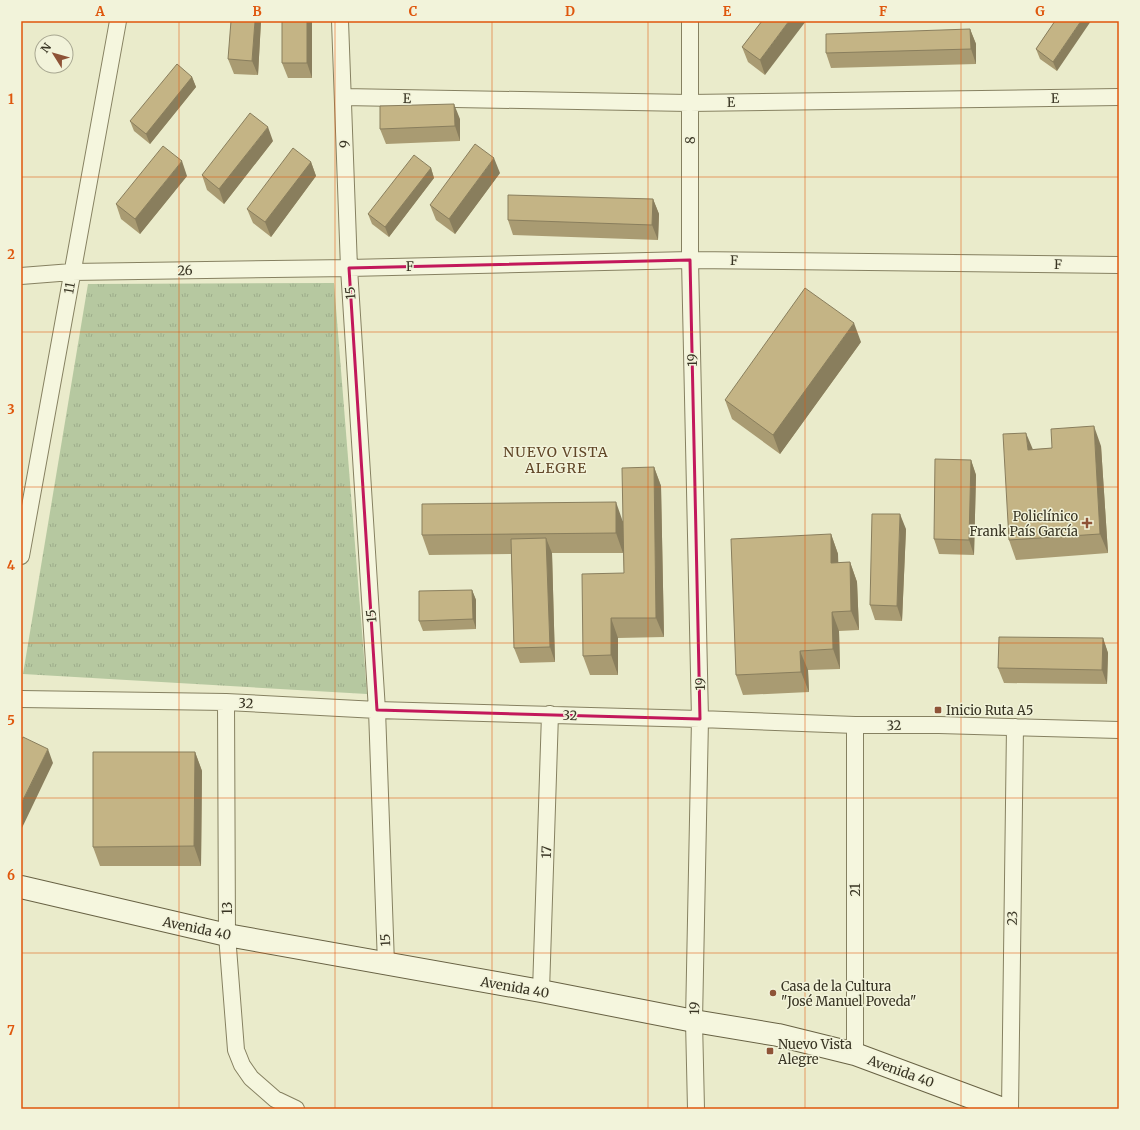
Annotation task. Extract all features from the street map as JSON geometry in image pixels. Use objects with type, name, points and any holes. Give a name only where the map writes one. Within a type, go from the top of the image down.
[{"type":"main road","name":"Avenida 40","points":[[21,887],[227,935],[541,991],[694,1021],[778,1035],[855,1054],[1003,1109]]},
{"type":"street","name":"11","points":[[21,556],[118,21]]},
{"type":"street","name":"9","points":[[340,21],[349,268]]},
{"type":"street","name":"8","points":[[690,21],[690,260]]},
{"type":"street","name":"E","points":[[343,97],[690,102],[1119,97]]},
{"type":"street","name":"F","points":[[349,268],[690,260],[1119,265]]},
{"type":"street","name":"19","points":[[690,260],[700,719],[694,1021],[696,1109]]},
{"type":"street","name":"26","points":[[21,276],[72,272],[349,268]]},
{"type":"street","name":"15","points":[[349,268],[377,710],[386,964]]},
{"type":"street","name":"32","points":[[21,699],[226,702],[377,710],[550,714],[855,725],[939,725],[1119,730]]},
{"type":"street","name":"13","points":[[226,702],[227,935],[236,1050],[251,1078],[275,1099],[296,1109]]},
{"type":"street","name":"17","points":[[541,991],[550,714]]},
{"type":"street","name":"21","points":[[855,725],[855,1054]]},
{"type":"street","name":"23","points":[[1010,1109],[1015,727]]},
{"type":"highlighted area","points":[[690,260],[700,719],[377,710],[349,268]]},
{"type":"green space","points":[[334,283],[367,694],[23,674],[88,284]]},
{"type":"building","points":[[231,21],[255,21],[252,61],[228,59]]},
{"type":"building","points":[[282,21],[307,21],[307,63],[282,63]]},
{"type":"building","points":[[762,21],[789,21],[760,60],[742,47]]},
{"type":"building","points":[[1055,21],[1081,21],[1053,62],[1036,49]]},
{"type":"building","points":[[970,29],[971,49],[826,53],[826,34]]},
{"type":"building","points":[[177,64],[192,77],[146,134],[130,121]]},
{"type":"building","points":[[454,104],[455,126],[380,129],[380,106]]},
{"type":"building","points":[[250,113],[268,127],[219,189],[202,175]]},
{"type":"building","points":[[475,144],[494,158],[449,219],[430,205]]},
{"type":"building","points":[[163,146],[182,161],[135,219],[116,204]]},
{"type":"building","points":[[293,148],[311,162],[265,222],[247,209]]},
{"type":"building","points":[[414,155],[431,168],[385,227],[368,214]]},
{"type":"building","points":[[508,195],[653,199],[652,225],[508,220]]},
{"type":"building","points":[[805,288],[854,323],[773,435],[725,400]]},
{"type":"building","points":[[1094,426],[1100,534],[1009,540],[1003,434],[1026,433],[1028,450],[1052,448],[1051,429]]},
{"type":"building","points":[[935,459],[971,460],[969,540],[934,539]]},
{"type":"building","points":[[654,467],[656,618],[611,618],[611,655],[583,656],[582,574],[624,573],[622,468]]},
{"type":"building","points":[[616,502],[616,533],[422,535],[422,504]]},
{"type":"building","points":[[872,514],[900,514],[897,606],[870,605]]},
{"type":"building","points":[[831,534],[831,563],[850,562],[851,611],[832,612],[833,649],[800,651],[801,672],[736,675],[731,539]]},
{"type":"building","points":[[546,538],[550,647],[514,648],[511,539]]},
{"type":"building","points":[[472,590],[473,619],[419,621],[419,591]]},
{"type":"building","points":[[999,637],[1103,638],[1102,670],[998,668]]},
{"type":"building","points":[[23,737],[48,749],[21,804],[21,741]]},
{"type":"building","points":[[93,752],[195,752],[194,846],[93,847]]},
{"type":"place","name":"Policlínico Frank País García","points":[[1087,523]]},
{"type":"place","name":"Inicio Ruta A5","points":[[938,710]]},
{"type":"place","name":"Casa de la Cultura \"José Manuel Poveda\"","points":[[773,993]]},
{"type":"place","name":"Nuevo Vista Alegre","points":[[770,1051]]},
{"type":"district","name":"NUEVO VISTA ALEGRE","points":[[556,460]]}]
